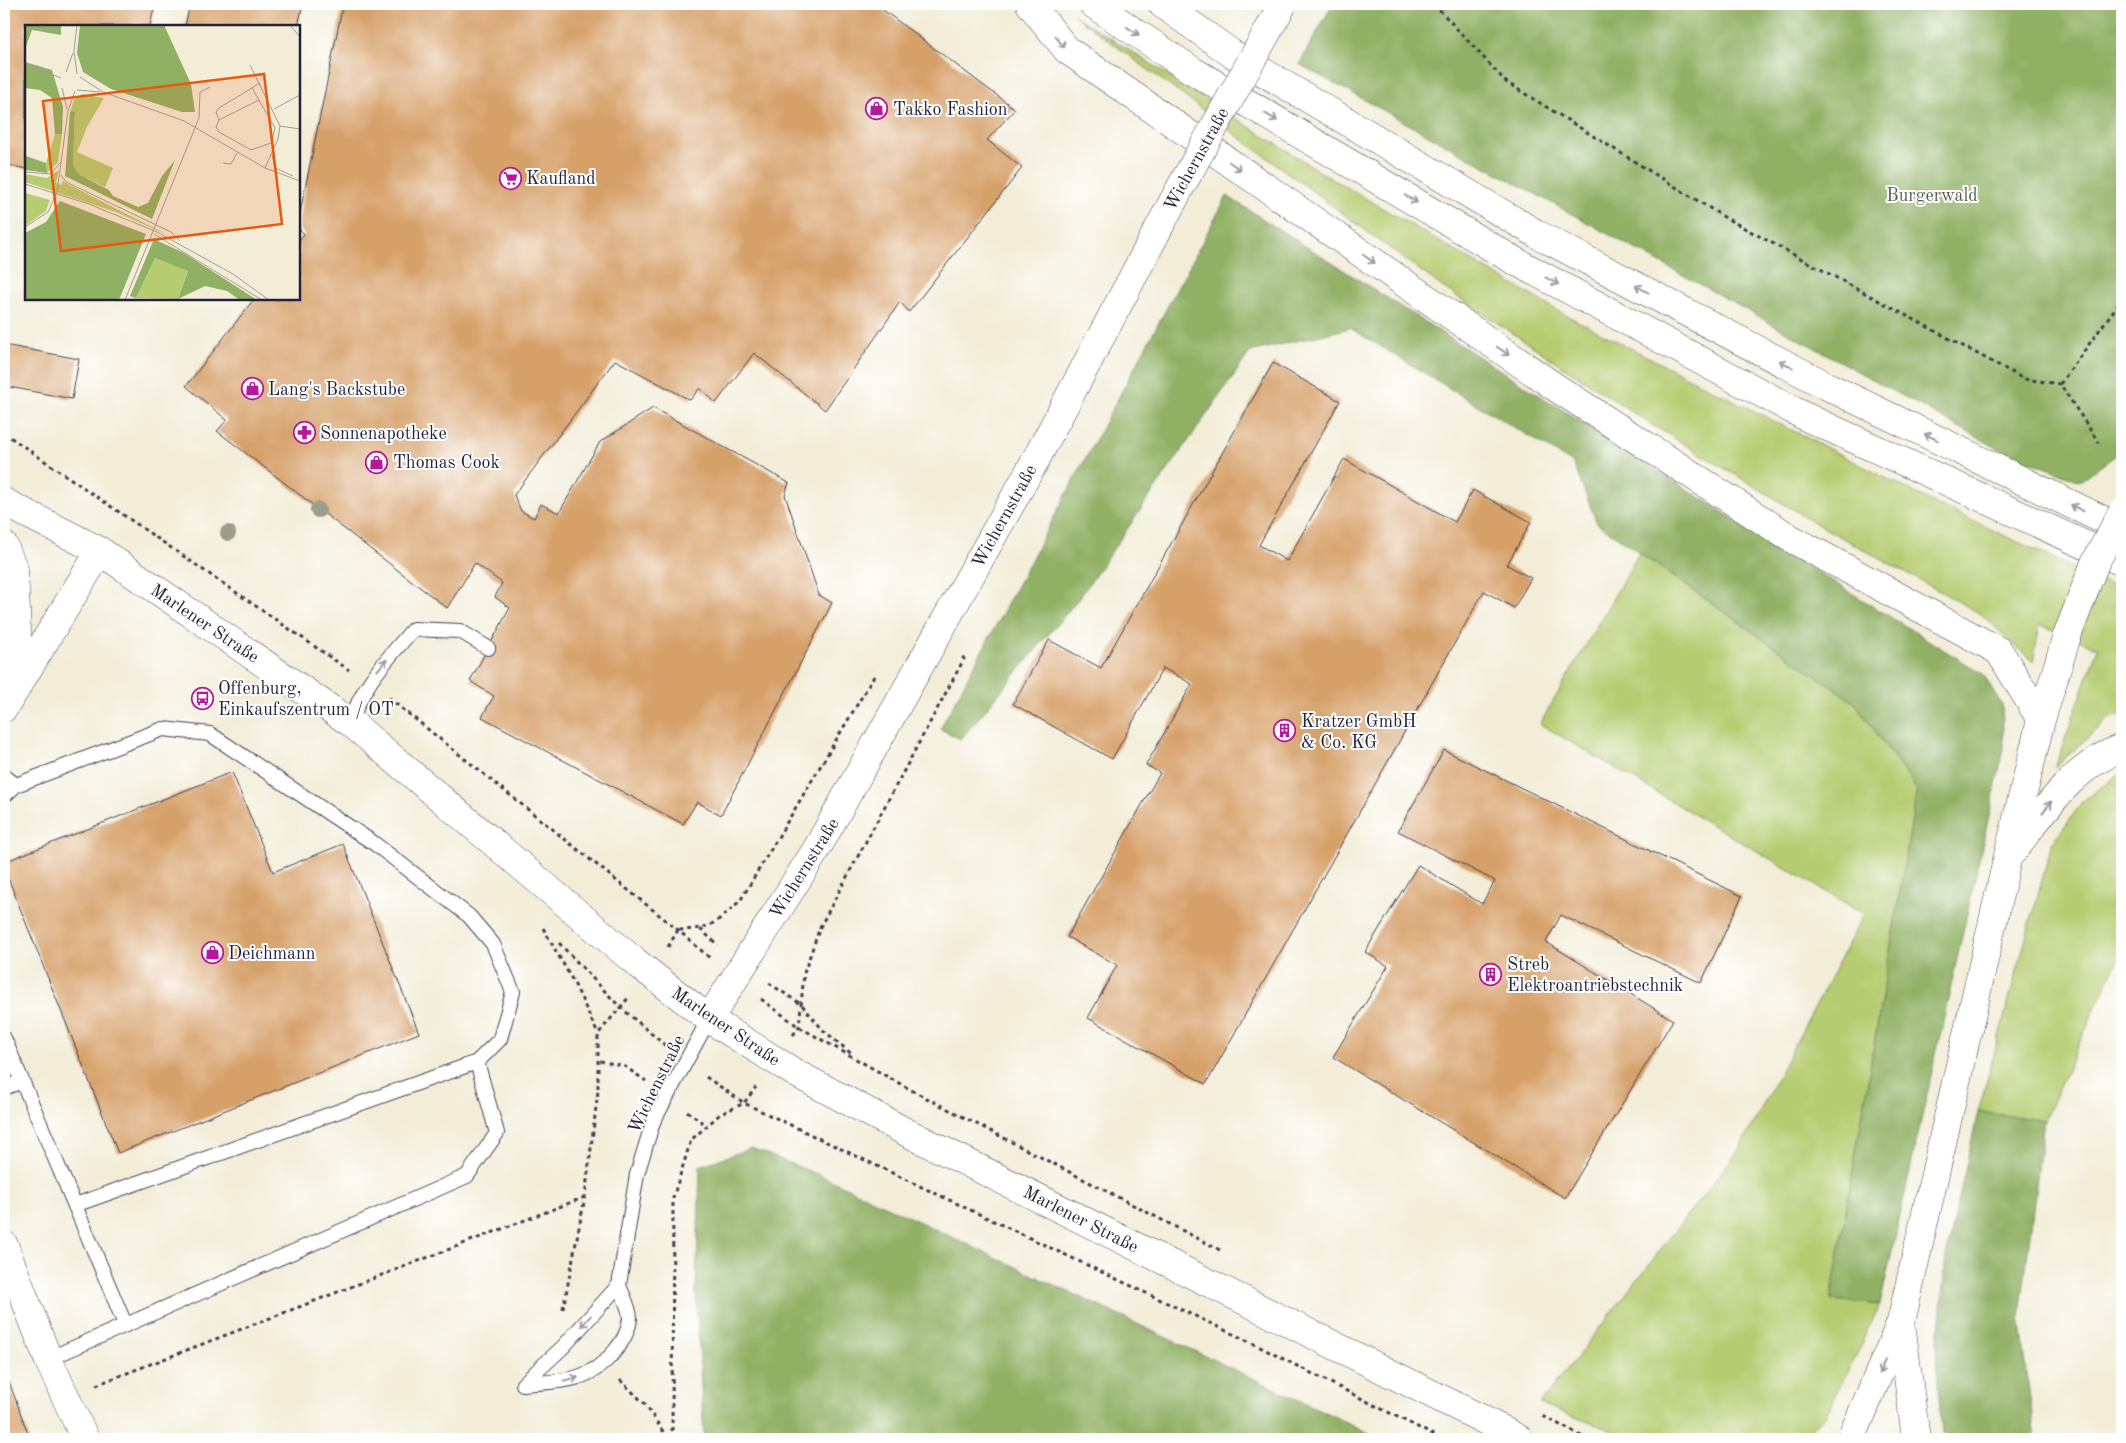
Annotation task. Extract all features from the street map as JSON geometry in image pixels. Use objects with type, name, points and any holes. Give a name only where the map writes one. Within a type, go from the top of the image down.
[{"type":"main road","points":[[1030,4],[1067,50],[1555,387],[1790,538],[1999,651],[2041,720]]},
{"type":"main road","points":[[1092,4],[1194,71],[1523,266],[1804,416],[2122,562]]},
{"type":"main road","points":[[1162,4],[1231,53],[1537,234],[1827,386],[2122,529]]},
{"type":"main road","name":"Wichernstraße","points":[[709,1019],[816,850],[942,628],[1179,190],[1283,4]]},
{"type":"main road","name":"Marlener Straße","points":[[4,502],[100,551],[351,723],[633,960],[709,1019],[815,1085],[1467,1411],[1519,1439]]},
{"type":"main road","points":[[1851,1439],[1901,1322],[2041,720],[2068,636],[2095,563],[2122,513]]},
{"type":"main road","points":[[4,546],[14,570],[17,633],[9,699]]},
{"type":"main road","points":[[9,699],[100,551]]},
{"type":"main road","points":[[2007,860],[2060,790],[2107,753],[2122,748]]},
{"type":"main road","points":[[4,1245],[48,1359],[85,1439]]},
{"type":"main road","points":[[1901,1322],[1916,1439]]},
{"type":"lane","points":[[351,723],[355,707],[368,683],[413,629],[460,631],[488,648]]},
{"type":"lane","points":[[4,796],[16,785],[163,729],[210,734],[375,844],[468,916],[493,944],[513,992],[500,1039],[477,1062],[75,1205]]},
{"type":"lane","points":[[4,776],[16,785]]},
{"type":"lane","name":"Wichenstraße","points":[[618,1285],[637,1174],[653,1122],[709,1019]]},
{"type":"lane","points":[[4,1038],[125,1324]]},
{"type":"lane","points":[[48,1359],[467,1176],[497,1133],[477,1062]]},
{"type":"lane","points":[[4,1088],[22,1081]]},
{"type":"lane","points":[[618,1285],[630,1317],[623,1342],[604,1364],[585,1376],[562,1381],[523,1384],[562,1347],[618,1285]]},
{"type":"path","points":[[1434,4],[1506,82],[1724,217],[2024,379],[2060,384],[2099,443]]},
{"type":"path","points":[[2060,384],[2122,299]]},
{"type":"path","points":[[799,1027],[804,973],[820,927],[964,659],[942,628]]},
{"type":"path","points":[[859,1060],[823,1030],[802,1005],[738,972],[678,930],[700,930],[712,926],[740,901],[880,665]]},
{"type":"path","points":[[66,1396],[585,1197],[598,1091],[598,1034],[574,983],[539,921],[619,1006],[685,1062],[744,1104],[1252,1343],[1440,1439]]},
{"type":"path","points":[[700,930],[738,972],[799,1027],[913,1091],[1224,1252]]},
{"type":"path","points":[[598,1034],[619,1006]]},
{"type":"path","points":[[672,1439],[673,1198],[691,1140],[719,1115],[744,1104]]},
{"type":"path","points":[[1534,1412],[1587,1439]]},
{"type":"green space","name":"Burgerwald","points":[[1333,4],[2122,4],[2122,447],[2119,453],[2080,481],[1997,448],[1299,64]]},
{"type":"green space","points":[[1074,15],[1319,171],[1558,311],[1945,508],[2122,590],[2122,716],[2111,717],[2055,767],[2098,648],[2040,625],[2033,662],[1981,614],[1819,525],[1649,423],[1441,286]]},
{"type":"green space","points":[[1227,196],[1806,565],[1983,674],[2002,705],[2004,748],[1880,1305],[1831,1300],[1917,790],[1855,703],[1597,523],[1573,463],[1350,328],[1250,352],[1080,597],[961,739],[940,729]]},
{"type":"green space","points":[[1639,553],[1855,703],[1917,790],[1831,1299],[1880,1305],[1826,1415],[1801,1439],[1634,1439],[1540,1404],[1740,1148],[1864,914],[1540,724]]},
{"type":"green space","points":[[2122,772],[2122,950],[2044,1120],[1978,1112],[2052,843],[2085,799]]},
{"type":"green space","points":[[1978,1112],[2044,1120],[2020,1316],[2035,1439],[1950,1439],[1942,1433],[1936,1359],[1946,1256]]},
{"type":"green space","points":[[751,1148],[822,1176],[1382,1439],[704,1439],[696,1293],[700,1166]]},
{"type":"building","points":[[4,4],[155,4],[150,25],[25,25],[25,169],[4,164]]},
{"type":"building","points":[[190,4],[303,4],[298,25],[185,25]]},
{"type":"building","points":[[343,4],[875,4],[1015,109],[987,140],[1022,168],[909,312],[900,302],[825,410],[754,353],[716,403],[700,388],[690,400],[615,360],[514,495],[521,511],[534,518],[541,504],[559,513],[600,442],[653,408],[789,483],[785,495],[819,595],[832,603],[721,815],[697,802],[683,824],[482,717],[494,696],[470,681],[510,608],[495,597],[502,583],[475,563],[447,608],[217,431],[227,420],[186,386],[253,300],[300,300],[300,239],[304,234],[300,230],[300,213]]},
{"type":"building","points":[[4,345],[79,359],[72,399],[4,386]]},
{"type":"building","name":"Kratzer GmbH & Co. KG","points":[[1273,363],[1340,401],[1259,545],[1287,561],[1344,459],[1455,522],[1473,490],[1531,522],[1507,565],[1531,578],[1514,608],[1484,591],[1206,1084],[1088,1018],[1117,965],[1067,937],[1160,773],[1146,765],[1192,684],[1163,668],[1112,759],[1013,704],[1049,640],[1101,668]]},
{"type":"building","name":"Streb Elektroantriebstechnik","points":[[1444,750],[1742,896],[1701,983],[1561,915],[1546,942],[1673,1020],[1565,1198],[1333,1057],[1388,966],[1365,952],[1418,865],[1482,904],[1495,881],[1398,831]]},
{"type":"building","name":"Deichmann","points":[[232,772],[273,872],[343,844],[419,1033],[118,1153],[4,868],[4,862]]},
{"type":"building","points":[[4,1368],[30,1439],[4,1439]]},
{"type":"place","name":"Takko Fashion","points":[[877,109]]},
{"type":"place","name":"Kaufland","points":[[510,178]]},
{"type":"place","name":"Lang's Backstube","points":[[252,389]]},
{"type":"place","name":"Sonnenapotheke","points":[[304,433]]},
{"type":"place","name":"Thomas Cook","points":[[377,462]]},
{"type":"place","name":"Offenburg, Einkaufszentrum / OT","points":[[202,698]]},
{"type":"place","name":"Kratzer GmbH & Co. KG","points":[[1285,731]]},
{"type":"place","name":"Deichmann","points":[[212,953]]},
{"type":"place","name":"Streb Elektroantriebstechnik","points":[[1491,974]]}]
